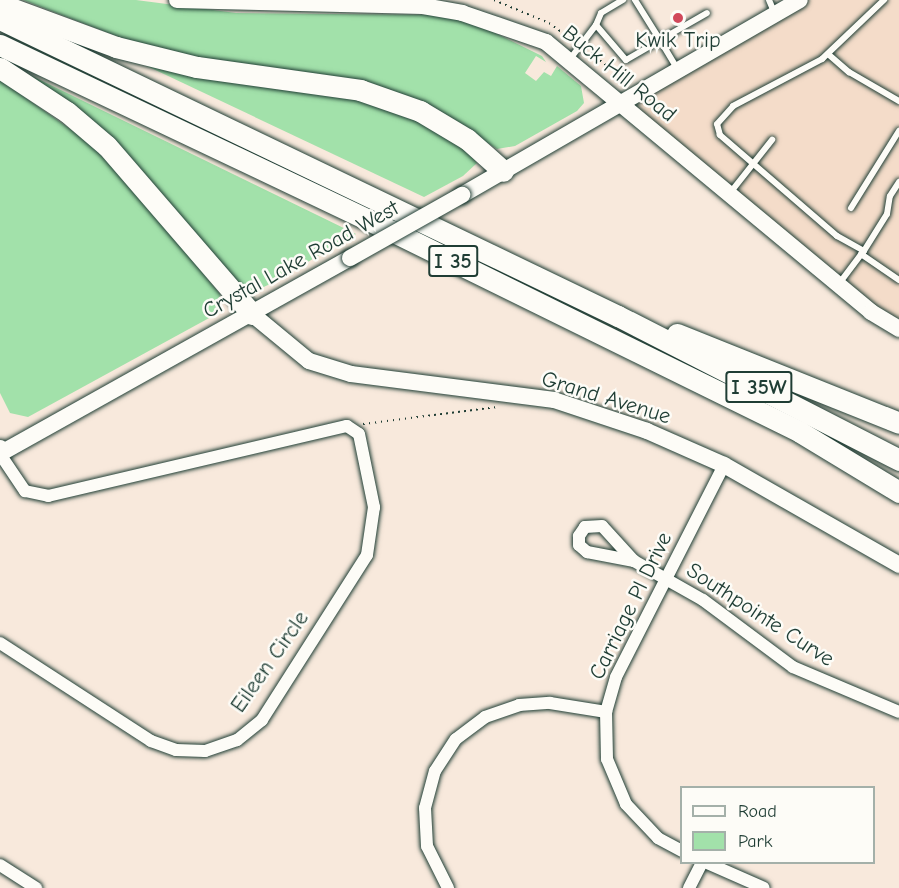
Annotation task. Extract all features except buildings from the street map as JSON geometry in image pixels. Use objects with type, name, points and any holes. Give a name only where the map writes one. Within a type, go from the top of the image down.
[{"type":"highway","points":[[0,4],[116,47],[196,67],[360,90],[420,111],[467,139],[503,171]]},
{"type":"highway","name":"I 35","points":[[0,19],[618,316]]},
{"type":"highway","name":"I 35","points":[[0,45],[392,231],[800,432],[899,492]]},
{"type":"highway","points":[[0,68],[67,112],[106,146],[252,314]]},
{"type":"highway","points":[[618,316],[711,345],[899,423]]},
{"type":"highway","name":"I 35W","points":[[618,316],[899,460]]},
{"type":"street","name":"Buck Hill Road","points":[[177,0],[423,6],[462,13],[546,42],[838,285],[899,329]]},
{"type":"street","name":"Crystal Lake Road West","points":[[0,451],[252,314],[678,71],[772,7],[800,0]]},
{"type":"street","name":"Grand Avenue","points":[[252,314],[309,361],[351,374],[554,400],[647,431],[724,465],[899,565]]},
{"type":"street","points":[[0,451],[25,491],[48,496],[350,428]]},
{"type":"street","name":"Eileen Circle","points":[[0,643],[151,741],[176,750],[205,751],[237,740],[262,720],[367,555],[374,507],[359,434],[350,428]]},
{"type":"street","name":"Carriage Pl Drive","points":[[680,849],[658,838],[626,804],[607,759],[606,712],[616,677],[724,465]]},
{"type":"street","name":"Southpointe Curve","points":[[634,561],[704,600],[792,667],[899,712]]},
{"type":"street","points":[[448,888],[427,846],[425,808],[435,771],[456,739],[485,717],[519,705],[550,703],[606,712]]},
{"type":"street","points":[[0,864],[36,888]]},
{"type":"street","points":[[689,888],[702,864]]},
{"type":"street","points":[[708,864],[764,888]]},
{"type":"lane","points":[[569,60],[596,25],[601,13],[623,0]]},
{"type":"lane","points":[[635,0],[678,71]]},
{"type":"lane","points":[[884,0],[828,54],[733,106],[717,124],[720,135],[754,165],[837,236],[899,280]]},
{"type":"lane","points":[[596,25],[626,60],[707,13]]},
{"type":"lane","points":[[828,54],[849,72],[899,100]]},
{"type":"lane","points":[[850,208],[899,131]]},
{"type":"lane","points":[[730,194],[772,140]]},
{"type":"lane","points":[[838,285],[887,214],[890,196],[899,182]]},
{"type":"path","points":[[495,0],[549,23],[623,79],[634,74]]},
{"type":"path","points":[[350,428],[424,413],[498,407]]},
{"type":"shaded area","points":[[800,0],[899,0],[899,329],[622,103]]},
{"type":"green space","points":[[23,0],[136,0],[236,13],[444,15],[483,27],[542,56],[546,62],[536,56],[525,73],[536,81],[544,72],[551,76],[557,66],[581,86],[584,103],[577,111],[515,146],[497,149],[452,120],[124,39]]},
{"type":"green space","points":[[130,58],[381,104],[410,116],[466,150],[477,163],[463,176],[424,197]]},
{"type":"green space","points":[[28,74],[356,234],[268,285],[255,291],[242,289]]},
{"type":"green space","points":[[0,80],[86,140],[131,186],[220,294],[218,309],[211,317],[28,417],[10,413],[0,393]]},
{"type":"place","name":"Kwik Trip","points":[[678,18]]}]
